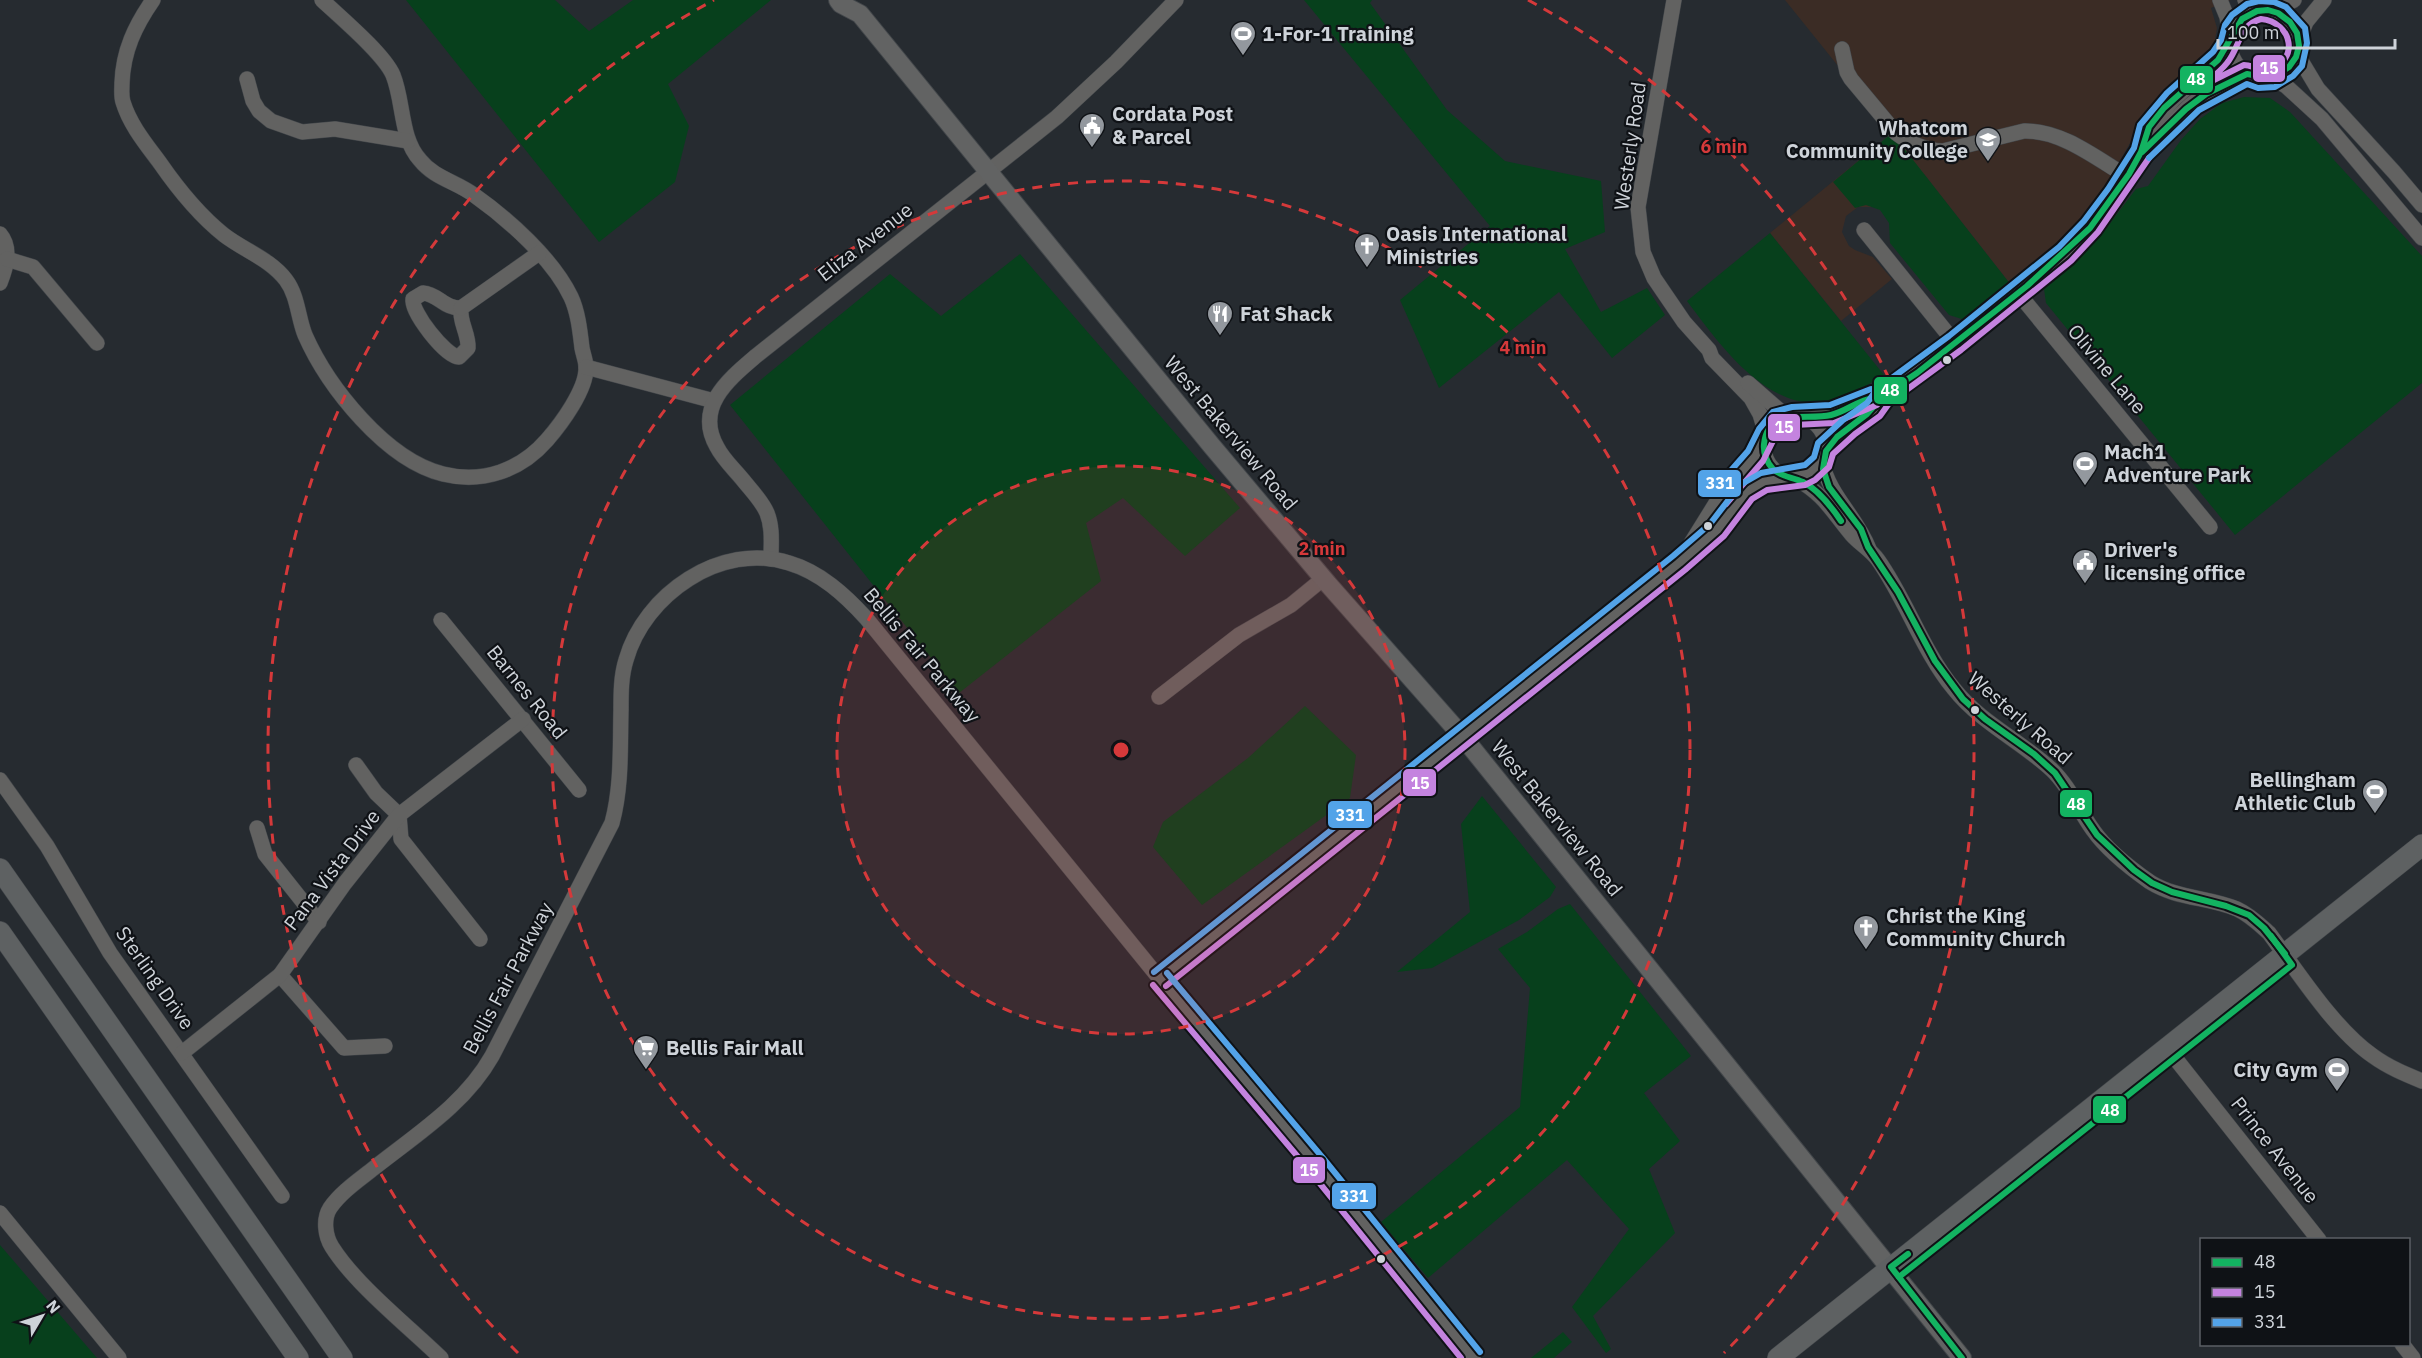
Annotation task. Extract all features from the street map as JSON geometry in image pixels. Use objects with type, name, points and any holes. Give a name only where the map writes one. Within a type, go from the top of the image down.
[{"type":"highway","points":[[1778,1358],[1895,1272],[2175,1058],[2422,845]]},
{"type":"highway","points":[[2386,890],[2399,872],[2422,854]]},
{"type":"highway","points":[[1799,1358],[1895,1272],[2210,1014],[2422,862]]},
{"type":"highway","points":[[0,869],[340,1353]]},
{"type":"highway","points":[[0,932],[298,1358]]},
{"type":"highway","points":[[0,937],[26,969]]},
{"type":"highway","points":[[2175,1058],[2182,1044],[2194,1034],[2210,1014]]},
{"type":"main road","name":"West Bakerview Road","points":[[838,0],[841,4],[858,7],[1211,445],[1463,737],[1962,1358]]},
{"type":"street","points":[[153,0],[127,47],[122,100],[136,130],[177,187],[200,213],[236,244],[271,265],[288,282],[304,332],[316,357],[361,417],[402,455],[442,474],[463,477],[496,473],[517,466],[527,461],[549,438],[570,409],[580,388],[586,367],[572,298],[555,272],[509,222],[471,192],[440,177],[419,160],[408,141],[392,71],[362,37],[322,0]]},
{"type":"street","name":"Eliza Avenue","points":[[771,559],[771,528],[767,513],[717,448],[711,436],[710,422],[714,401],[729,379],[1072,103],[1176,0]]},
{"type":"street","name":"Westerly Road","points":[[1674,0],[1638,207],[1644,252],[1654,278],[1678,314],[1709,350],[1712,358],[1751,398],[1760,414],[1765,439]]},
{"type":"street","points":[[2220,0],[2227,17],[2234,62],[2247,74],[2259,79],[2272,78],[2288,69],[2298,48],[2306,22],[2324,0]]},
{"type":"street","points":[[2245,0],[2282,15],[2290,22],[2296,31],[2298,48],[2318,89],[2394,171],[2422,205]]},
{"type":"street","points":[[2142,152],[2147,130],[2173,100],[2220,58],[2238,22],[2252,12],[2266,10],[2294,0]]},
{"type":"street","points":[[1842,49],[1847,72],[1851,79],[1896,134],[1904,139],[1934,151],[1943,151],[2024,131],[2035,131],[2062,139],[2126,176]]},
{"type":"street","points":[[1160,980],[1679,563],[1718,530],[1746,492],[1764,482],[1810,473],[1845,430],[1874,409],[1883,396],[1956,343],[2065,254],[2091,227],[2142,152],[2158,140],[2192,104],[2220,85],[2247,74]]},
{"type":"street","points":[[2272,78],[2286,86],[2322,119],[2422,238]]},
{"type":"street","points":[[248,79],[253,100],[260,111],[271,121],[302,132],[335,129],[408,141]]},
{"type":"street","points":[[1864,230],[1956,343]]},
{"type":"street","points":[[0,234],[4,239],[8,259],[0,283]]},
{"type":"street","points":[[461,308],[539,254]]},
{"type":"street","points":[[8,259],[33,267],[97,343]]},
{"type":"street","name":"Olivine Lane","points":[[2018,293],[2210,527]]},
{"type":"street","name":"Westerly Road","points":[[1709,350],[1718,354],[1793,417]]},
{"type":"street","points":[[586,367],[714,401]]},
{"type":"street","points":[[1679,563],[1721,495],[1756,456],[1778,420],[1832,414],[1868,398],[1883,396]]},
{"type":"street","points":[[1793,417],[1816,425],[1825,440],[1824,455]]},
{"type":"street","points":[[1765,439],[1765,454],[1769,464],[1776,472],[1790,477]]},
{"type":"street","name":"Westerly Road","points":[[1824,455],[1825,477],[1832,490],[1862,530],[1869,549],[1896,588],[1933,659],[1954,689],[1978,713],[2055,772],[2092,830],[2139,874],[2161,887],[2190,898],[2228,906],[2246,914],[2269,933],[2351,1037],[2372,1055],[2398,1071],[2422,1081]]},
{"type":"street","name":"Westerly Road","points":[[1790,477],[1815,489],[1854,537],[1869,549]]},
{"type":"street","name":"Bellis Fair Parkway","points":[[441,1358],[372,1292],[332,1247],[327,1236],[326,1216],[337,1199],[468,1091],[492,1056],[612,823],[618,796],[622,681],[625,660],[649,614],[674,589],[693,576],[732,562],[752,558],[789,563],[826,582],[846,596],[866,618],[1160,980],[1316,1164],[1473,1358]]},
{"type":"street","points":[[1159,698],[1239,635],[1291,605],[1324,578]]},
{"type":"street","name":"Barnes Road","points":[[441,620],[579,790]]},
{"type":"street","name":"Pana Vista Drive","points":[[182,1053],[280,975],[345,883],[399,815],[523,720]]},
{"type":"street","points":[[356,765],[376,793],[399,815],[401,839],[480,939]]},
{"type":"street","name":"Sterling Drive","points":[[0,780],[47,846],[110,953],[282,1196]]},
{"type":"street","points":[[257,828],[265,854],[319,922]]},
{"type":"street","points":[[280,975],[344,1048],[385,1046]]},
{"type":"street","name":"Prince Avenue","points":[[2175,1058],[2318,1238]]},
{"type":"street","points":[[0,1212],[119,1358]]},
{"type":"street","points":[[2404,1346],[2413,1358]]},
{"type":"shaded area","name":"Whatcom Community College","points":[[1785,0],[2231,0],[2211,8],[2217,28],[2214,45],[2201,62],[2175,81],[2145,111],[2141,124],[2097,200],[2062,242],[2011,285],[1924,174],[1880,210],[1874,207],[1858,207],[1846,216],[1842,232],[1849,246],[1873,257],[1892,279],[1841,321],[1770,233],[1892,133]]},
{"type":"green space","points":[[406,0],[555,0],[589,31],[633,0],[771,0],[668,84],[689,126],[675,182],[599,242]]},
{"type":"green space","points":[[1304,0],[1372,0],[1370,3],[1447,110],[1505,161],[1601,181],[1605,232],[1565,249],[1601,312],[1647,288],[1665,315],[1612,358],[1559,292],[1439,388],[1400,300],[1490,226]]},
{"type":"green space","points":[[2244,97],[2270,98],[2290,112],[2422,256],[2422,383],[2235,535],[2046,303],[2044,289],[2102,234],[2136,189],[2148,186],[2181,140],[2200,119],[2222,103]]},
{"type":"green space","points":[[1892,133],[2011,285],[1965,320],[1949,315],[1890,243],[1889,223],[1880,210],[1866,205],[1855,208],[1833,182]]},
{"type":"green space","points":[[1770,233],[1884,375],[1852,394],[1835,400],[1817,403],[1797,401],[1759,382],[1712,334],[1687,301]]},
{"type":"green space","points":[[1020,254],[1240,508],[1185,556],[1123,498],[1086,523],[1101,581],[959,693],[730,405],[890,274],[941,316]]},
{"type":"green space","points":[[1305,706],[1356,755],[1350,798],[1202,905],[1153,847],[1163,822],[1248,758]]},
{"type":"green space","points":[[1482,796],[1556,887],[1550,897],[1519,920],[1432,968],[1397,972],[1470,912],[1461,824]]},
{"type":"green space","points":[[1570,904],[1691,1056],[1644,1093],[1680,1141],[1649,1169],[1675,1233],[1593,1316],[1611,1349],[1606,1353],[1572,1307],[1629,1229],[1567,1160],[1428,1278],[1381,1222],[1520,1107],[1530,988],[1498,949],[1527,932],[1558,909]]},
{"type":"green space","points":[[0,1245],[97,1358],[0,1358]]},
{"type":"green space","points":[[1563,1332],[1572,1342],[1554,1358],[1531,1358]]},
{"type":"transit line","name":"331","points":[[1154,972],[1673,556],[1710,524],[1740,485],[1761,473],[1805,465],[1814,457],[1818,443],[1843,420],[1867,403],[1877,389],[1949,336],[2059,247],[2084,221],[2134,148],[2140,125],[2167,93],[2213,52],[2232,15],[2247,4],[2259,1],[2274,2],[2286,7],[2305,28],[2307,43],[2302,66],[2293,76],[2275,87],[2258,88],[2247,84],[2199,110],[2149,158]]},
{"type":"transit line","name":"48","points":[[2142,152],[2186,109],[2206,94],[2247,74],[2264,77],[2278,74],[2289,67],[2296,57],[2299,46],[2297,33],[2290,22],[2278,13],[2268,10],[2257,11],[2242,19],[2218,60],[2164,108],[2149,127],[2141,152],[2129,174],[2090,228],[2027,286],[1917,373],[1885,394],[1867,414],[1837,437],[1826,451],[1823,469],[1829,487],[1861,529],[1868,547],[1898,592],[1935,661],[1963,699],[2055,773],[2097,835],[2134,870],[2152,883],[2172,892],[2226,906],[2249,915],[2264,928],[2285,954]]},
{"type":"transit line","name":"15","points":[[2261,19],[2272,22],[2286,34],[2288,51],[2285,59],[2268,69],[2244,65],[2202,86],[2227,63],[2248,26],[2261,19]]},
{"type":"transit line","name":"15","points":[[1166,986],[1685,570],[1724,536],[1752,499],[1767,490],[1805,485],[1815,480],[1829,467],[1833,454],[1880,416],[1890,402],[1961,350],[2071,261],[2098,232],[2149,158]]},
{"type":"transit line","name":"331","points":[[1712,492],[1748,451],[1759,429],[1773,412],[1792,407],[1830,405],[1871,389]]},
{"type":"transit line","name":"48","points":[[1841,521],[1814,489],[1803,482],[1776,472],[1771,467],[1764,451],[1767,432],[1773,424],[1780,420],[1831,415],[1874,398]]},
{"type":"transit line","name":"15","points":[[1726,504],[1763,461],[1774,439],[1783,428],[1794,425],[1834,423],[1877,405]]},
{"type":"transit line","name":"48","points":[[1899,1277],[2292,965],[2271,936]]},
{"type":"transit line","name":"331","points":[[1167,973],[1323,1158],[1480,1352]]},
{"type":"transit line","name":"15","points":[[1153,985],[1309,1170],[1461,1358]]},
{"type":"transit line","name":"48","points":[[1908,1254],[1891,1267],[1962,1358]]},
{"type":"place","name":"1-For-1 Training","points":[[1243,57]]},
{"type":"place","name":"Cordata Post & Parcel","points":[[1092,149]]},
{"type":"place","name":"Whatcom Community College","points":[[1988,163]]},
{"type":"place","name":"Oasis International Ministries","points":[[1367,269]]},
{"type":"place","name":"Fat Shack","points":[[1220,337]]},
{"type":"place","name":"Mach1 Adventure Park","points":[[2085,487]]},
{"type":"place","name":"Driver's licensing office","points":[[2085,585]]},
{"type":"place","name":"Bellingham Athletic Club","points":[[2375,815]]},
{"type":"place","name":"Christ the King Community Church","points":[[1866,951]]},
{"type":"place","name":"Bellis Fair Mall","points":[[646,1071]]},
{"type":"place","name":"City Gym","points":[[2337,1093]]}]
